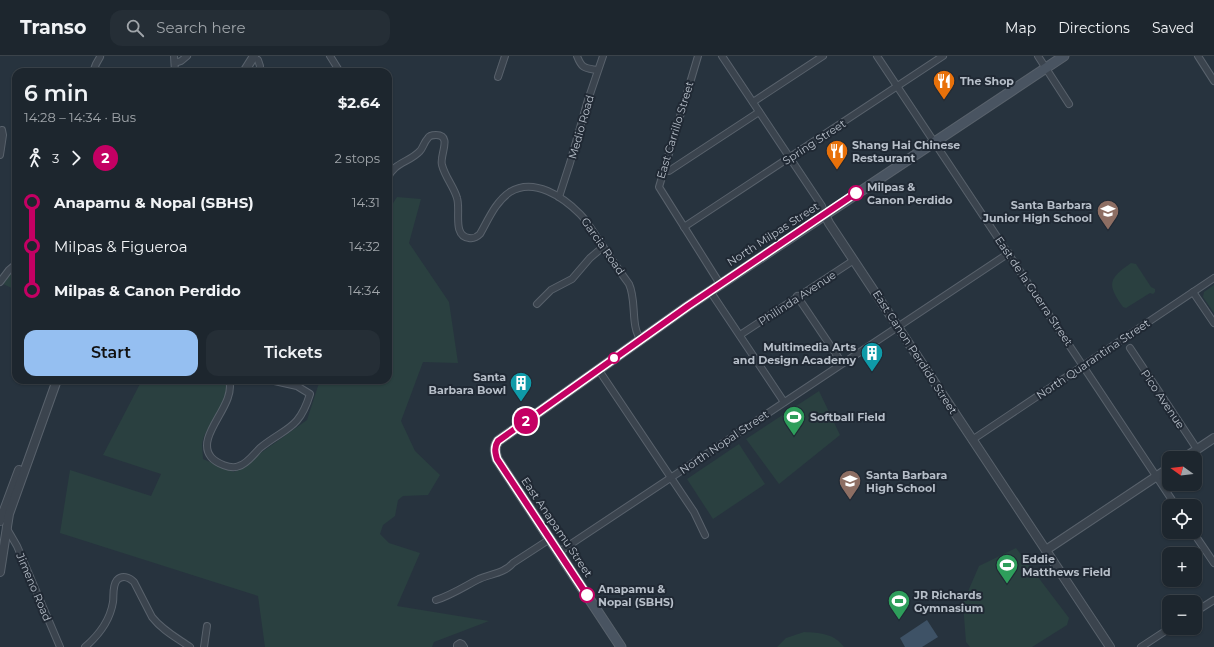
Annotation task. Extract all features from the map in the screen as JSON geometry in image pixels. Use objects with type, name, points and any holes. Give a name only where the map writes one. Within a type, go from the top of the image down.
[{"type":"main road","name":"North Milpas Street","points":[[500,439],[720,284],[1064,56]]},
{"type":"main road","name":"East Anapamu Street","points":[[500,439],[495,448],[497,459],[621,647]]},
{"type":"street","points":[[174,56],[175,68]]},
{"type":"street","points":[[175,63],[187,56]]},
{"type":"street","points":[[330,56],[338,68]]},
{"type":"street","points":[[498,77],[506,56]]},
{"type":"street","points":[[576,56],[579,63],[584,68],[597,70]]},
{"type":"street","name":"Medio Road","points":[[559,197],[597,70],[603,56]]},
{"type":"street","name":"East Carrillo Street","points":[[698,56],[659,184],[660,190],[720,284]]},
{"type":"street","name":"East Canon Perdido Street","points":[[722,56],[822,206],[829,223],[1110,647]]},
{"type":"street","points":[[753,102],[823,56]]},
{"type":"street","name":"East de la Guerra Street","points":[[877,56],[1171,499]]},
{"type":"street","name":"Spring Street","points":[[684,227],[943,56]]},
{"type":"street","points":[[1038,56],[1069,104]]},
{"type":"street","points":[[1198,56],[1214,81]]},
{"type":"street","points":[[94,68],[100,57]]},
{"type":"street","points":[[247,68],[257,57]]},
{"type":"street","points":[[252,68],[257,57]]},
{"type":"street","points":[[257,57],[260,68]]},
{"type":"street","points":[[663,171],[669,171],[759,112]]},
{"type":"street","points":[[0,155],[3,135],[2,130]]},
{"type":"street","name":"Garcia Road","points":[[392,170],[419,153],[428,138],[433,135],[440,136],[445,143],[442,156],[442,166],[457,197],[459,231],[463,236],[469,238],[475,238],[480,234],[500,202],[506,195],[517,189],[524,187],[539,188],[559,197],[580,213],[630,287],[634,304],[636,333],[641,340]]},
{"type":"street","points":[[537,304],[551,290],[572,279],[590,258],[603,247]]},
{"type":"street","name":"North Nopal Street","points":[[559,552],[1009,253]]},
{"type":"street","name":"Philinda Avenue","points":[[740,335],[854,260]]},
{"type":"street","points":[[0,282],[12,267]]},
{"type":"street","name":"North Quarantina Street","points":[[972,440],[1214,278]]},
{"type":"street","points":[[710,291],[784,402]]},
{"type":"street","points":[[1194,292],[1214,323]]},
{"type":"street","points":[[798,296],[842,363]]},
{"type":"street","name":"Pico Avenue","points":[[1130,348],[1197,450]]},
{"type":"street","points":[[598,369],[694,512],[705,535]]},
{"type":"street","points":[[0,572],[3,524],[10,509],[56,384]]},
{"type":"street","points":[[230,384],[229,397],[209,435],[207,444],[208,452],[214,459],[222,464],[236,467],[243,464],[266,444],[291,428],[299,420],[306,408],[310,394],[297,386],[288,384]]},
{"type":"street","points":[[1197,450],[1214,438]]},
{"type":"street","points":[[1046,550],[1162,473]]},
{"type":"street","name":"Jimeno Road","points":[[3,524],[17,546],[60,647]]},
{"type":"street","points":[[436,600],[448,596],[481,578],[509,568],[513,563],[550,539]]},
{"type":"street","points":[[1199,539],[1214,563]]},
{"type":"street","points":[[85,647],[98,635],[106,623],[113,602],[115,584],[119,579],[125,577],[134,582],[152,617],[162,629],[190,647]]},
{"type":"street","points":[[1202,608],[1214,600]]},
{"type":"street","points":[[204,647],[207,626]]},
{"type":"street","points":[[1141,647],[1162,633]]},
{"type":"street","points":[[457,647],[460,643],[464,647]]},
{"type":"green space","points":[[397,197],[421,199],[409,243],[449,302],[458,363],[423,362],[401,421],[415,451],[440,475],[428,495],[403,496],[398,500],[395,516],[383,525],[380,534],[389,543],[420,553],[397,606],[489,621],[434,642],[432,647],[265,647],[258,596],[60,533],[70,470],[151,496],[161,474],[103,455],[140,384],[226,384],[227,395],[202,442],[203,459],[234,472],[307,420],[319,384],[392,384],[392,205]]},
{"type":"green space","points":[[1131,263],[1136,264],[1151,287],[1155,289],[1155,292],[1153,294],[1150,293],[1126,308],[1123,307],[1114,293],[1112,282],[1118,273]]},
{"type":"green space","points":[[12,273],[12,288],[3,284]]},
{"type":"green space","points":[[1214,285],[1214,313],[1203,297],[1204,292]]},
{"type":"green space","name":"Softball Field","points":[[819,391],[840,435],[779,484],[746,439]]},
{"type":"green space","points":[[739,444],[765,484],[713,519],[687,479]]},
{"type":"green space","name":"Eddie Matthews Field","points":[[1016,548],[1069,618],[1067,625],[1032,647],[970,647],[966,642],[963,603],[979,566]]},
{"type":"green space","points":[[804,632],[821,633],[831,636],[840,642],[844,647],[777,647],[786,638]]},
{"type":"water","points":[[927,620],[938,637],[922,647],[905,647],[900,638]]},
{"type":"bus line","name":"2","points":[[587,595],[497,459],[495,451],[498,441],[688,306],[856,193]]},
{"type":"place","name":"The Shop","points":[[944,100]]},
{"type":"place","name":"Shang Hai Chinese Restaurant","points":[[837,170]]},
{"type":"place","name":"Milpas & Canon Perdido","points":[[856,193]]},
{"type":"place","name":"Santa Barbara Junior High School","points":[[1108,230]]},
{"type":"place","name":"Multimedia Arts and Design Academy","points":[[872,372]]},
{"type":"place","name":"Santa Barbara Bowl","points":[[521,402]]},
{"type":"place","name":"Softball Field","points":[[794,436]]},
{"type":"place","name":"Santa Barbara High School","points":[[850,500]]},
{"type":"place","name":"Eddie Matthews Field","points":[[1007,584]]},
{"type":"place","name":"Anapamu & Nopal (SBHS)","points":[[587,595]]},
{"type":"place","name":"JR Richards Gymnasium","points":[[899,620]]}]
